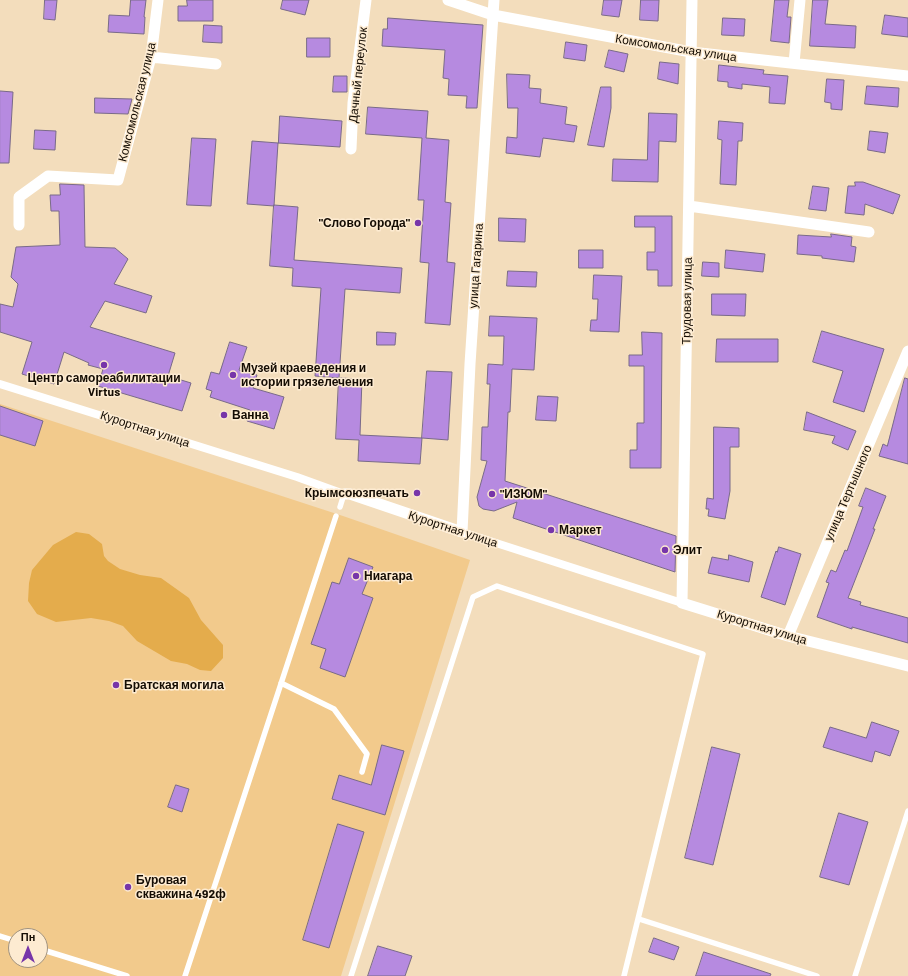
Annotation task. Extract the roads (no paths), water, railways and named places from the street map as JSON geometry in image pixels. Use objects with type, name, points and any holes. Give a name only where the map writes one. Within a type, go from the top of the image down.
[{"type":"street","name":"Комсомольская улица","points":[[19,225],[19,197],[48,176],[118,180],[151,57],[158,0]]},
{"type":"street","name":"Дачный переулок","points":[[351,149],[353,103],[366,0]]},
{"type":"street","name":"Комсомольская улица","points":[[448,0],[493,15],[691,52],[908,76]]},
{"type":"street","name":"улица Гагарина","points":[[462,532],[470,364],[494,0]]},
{"type":"street","name":"Трудовая улица","points":[[682,603],[692,0]]},
{"type":"street","points":[[794,64],[800,0]]},
{"type":"street","points":[[151,57],[216,64]]},
{"type":"street","points":[[689,206],[869,232]]},
{"type":"street","name":"улица Тертышного","points":[[788,636],[908,350]]},
{"type":"street","name":"Курортная улица","points":[[0,384],[297,477],[344,494],[350,494],[462,532],[788,636],[908,666]]},
{"type":"lane","points":[[340,507],[344,494]]},
{"type":"lane","points":[[185,976],[336,516]]},
{"type":"lane","points":[[351,976],[473,597],[497,586],[704,654],[624,976]]},
{"type":"lane","points":[[281,683],[334,708],[367,754],[362,772]]},
{"type":"lane","points":[[855,976],[908,811]]},
{"type":"lane","points":[[639,919],[817,976]]},
{"type":"lane","points":[[48,951],[127,976]]},
{"type":"place","name":"\"Слово Города\"","points":[[418,223]]},
{"type":"place","name":"Центр самореабилитации Virtus","points":[[104,365]]},
{"type":"place","name":"Музей краеведения и истории грязелечения","points":[[233,375]]},
{"type":"place","name":"Ванна","points":[[224,415]]},
{"type":"place","name":"Крымсоюзпечать","points":[[417,493]]},
{"type":"place","name":"\"ИЗЮМ\"","points":[[492,494]]},
{"type":"place","name":"Маркет","points":[[551,530]]},
{"type":"place","name":"Элит","points":[[665,550]]},
{"type":"place","name":"Ниагара","points":[[356,576]]},
{"type":"place","name":"Братская могила","points":[[116,685]]},
{"type":"place","name":"Буровая скважина 492ф","points":[[128,887]]}]
